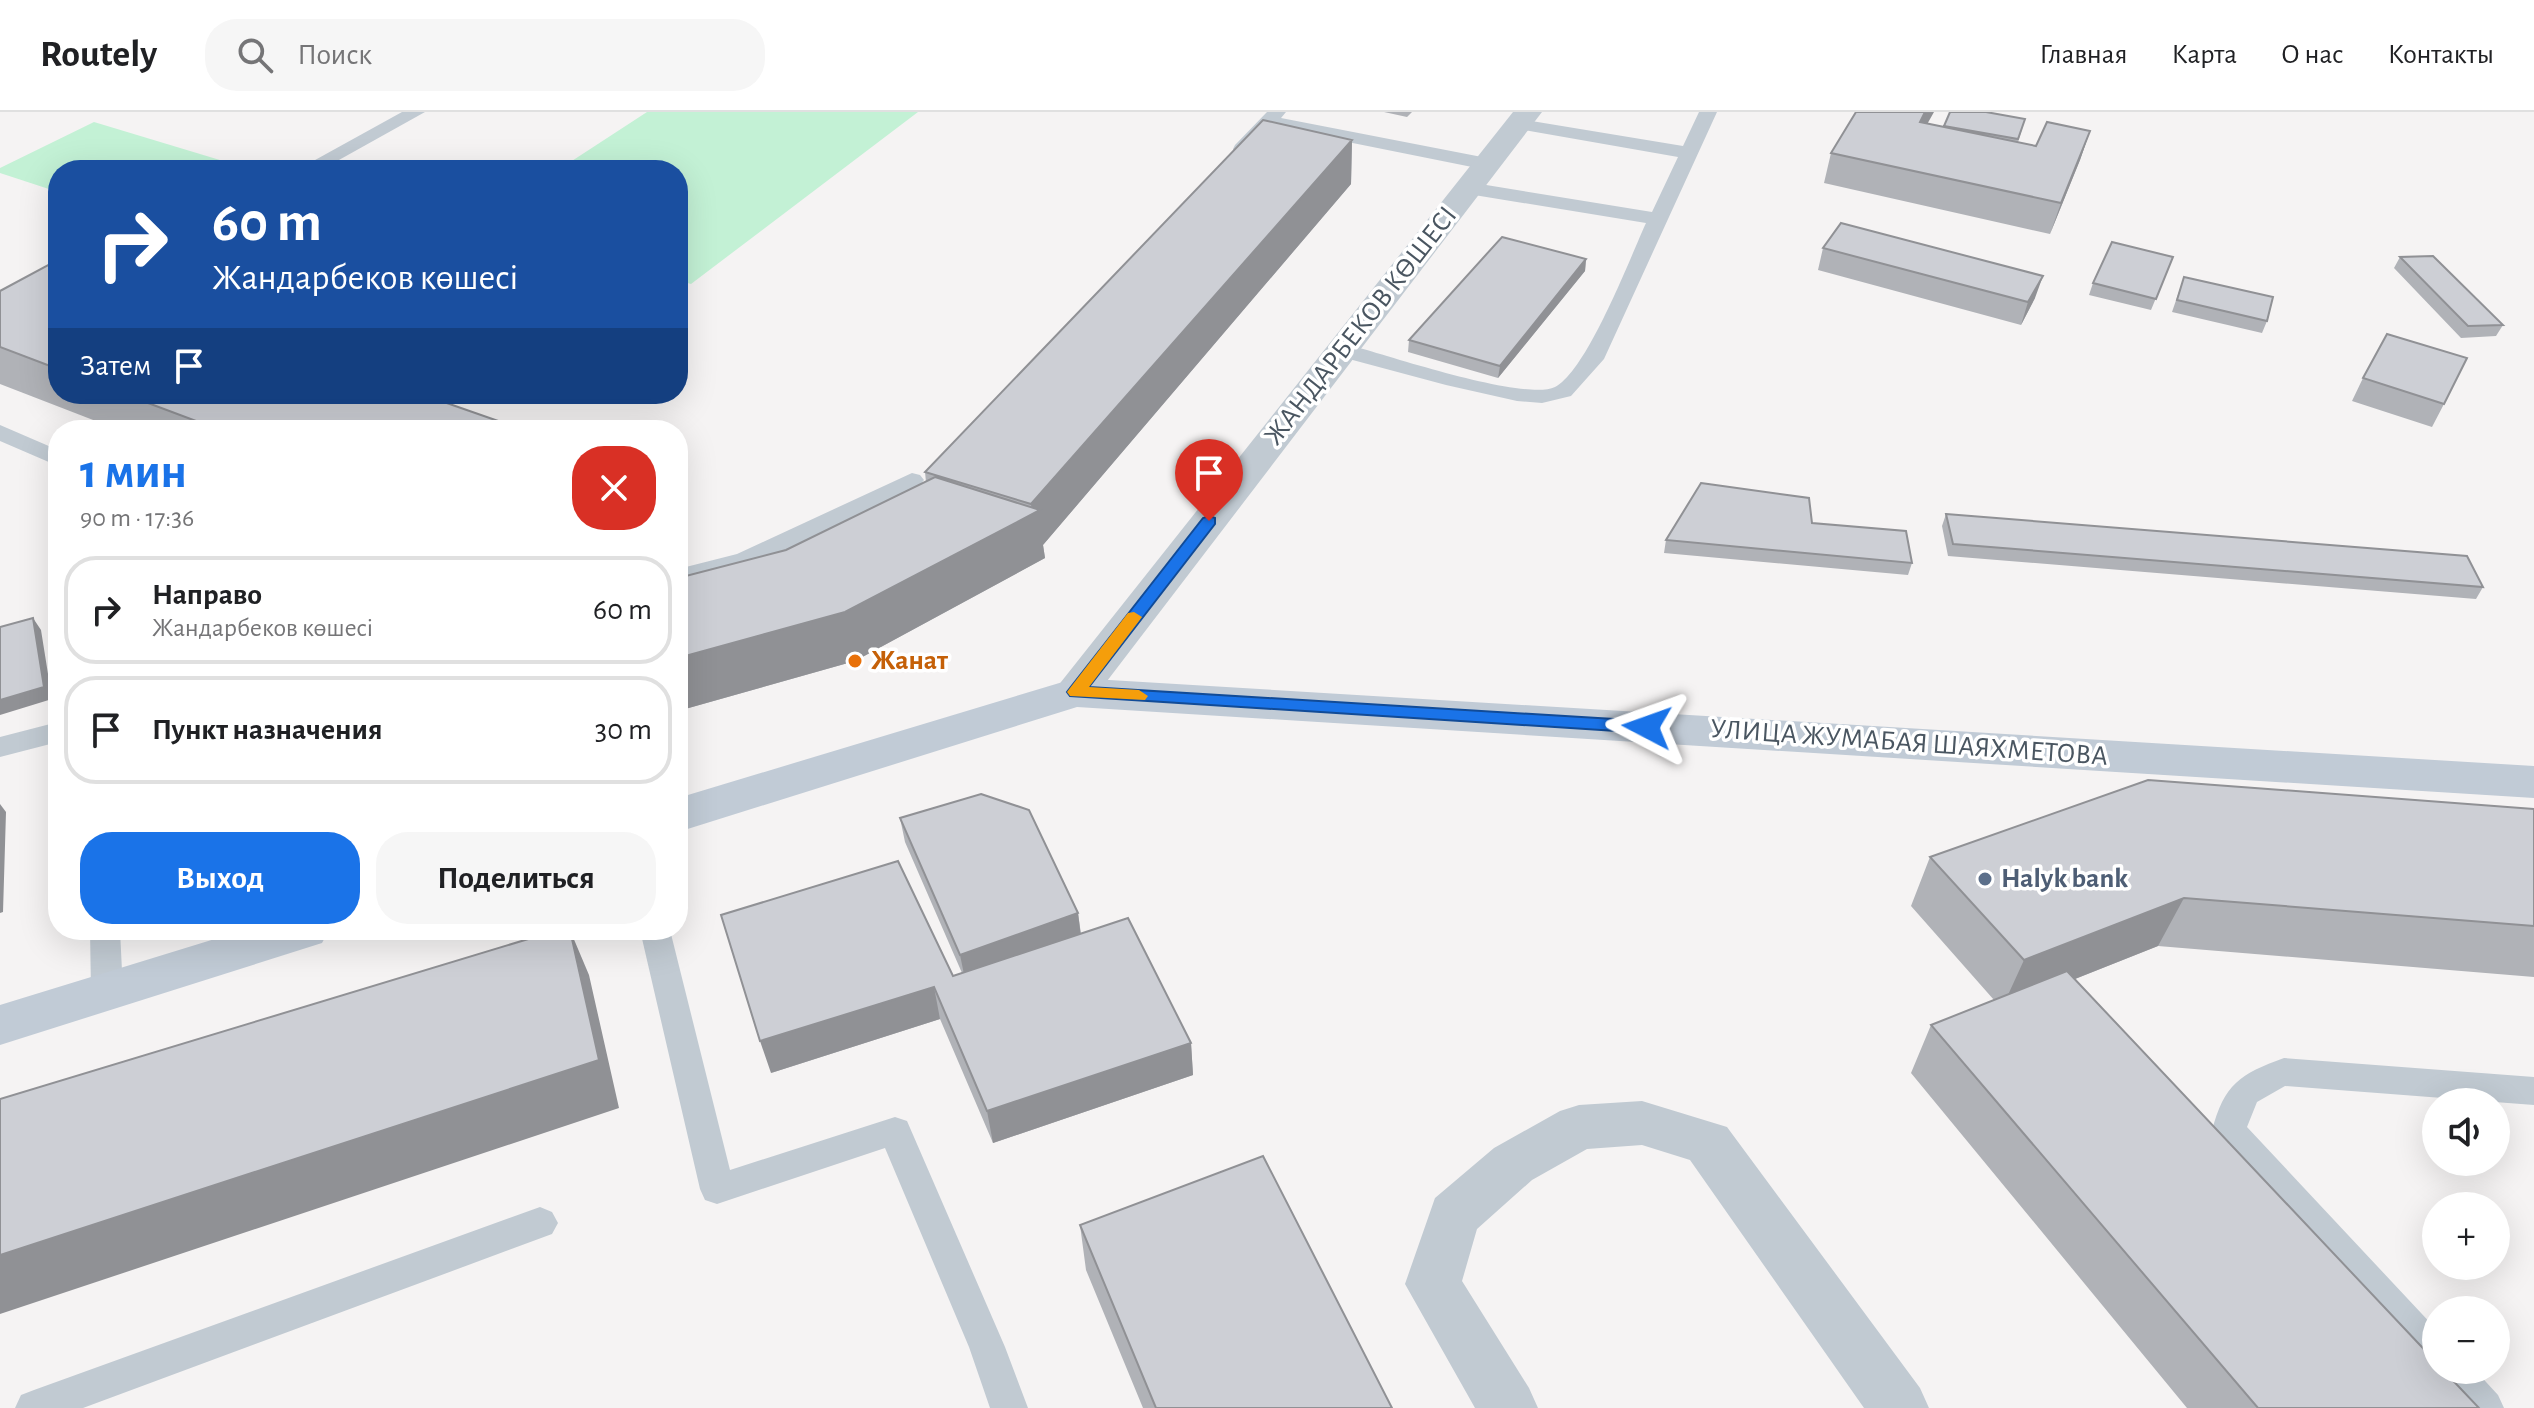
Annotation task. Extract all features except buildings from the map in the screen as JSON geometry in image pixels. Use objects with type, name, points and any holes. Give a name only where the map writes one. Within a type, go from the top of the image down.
[{"type":"street","name":"ЖАНДАРБЕКОВ КӨШЕСІ","points":[[1076,692],[1523,118]]},
{"type":"street","name":"УЛИЦА ЖУМАБАЯ ШАЯХМЕТОВА","points":[[688,812],[1076,692],[2534,782]]},
{"type":"street","points":[[0,1025],[273,940]]},
{"type":"street","points":[[1508,1408],[1433,1284],[1454,1215],[1513,1164],[1579,1127],[1642,1123],[1708,1143],[1899,1408]]},
{"type":"lane","points":[[326,160],[416,112]]},
{"type":"lane","points":[[1342,350],[1524,396],[1557,395],[1578,379],[1593,359],[1708,112]]},
{"type":"lane","points":[[1226,167],[1273,117],[1478,176],[1658,219]]},
{"type":"lane","points":[[1523,118],[1689,153]]},
{"type":"lane","points":[[0,432],[48,454]]},
{"type":"lane","points":[[688,574],[745,560],[912,480]]},
{"type":"lane","points":[[0,747],[48,735]]},
{"type":"lane","points":[[105,940],[107,992]]},
{"type":"lane","points":[[657,940],[717,1189],[895,1131],[987,1347],[1009,1408]]},
{"type":"lane","points":[[2422,1340],[2229,1131],[2235,1104],[2253,1084],[2284,1072],[2534,1091]]},
{"type":"lane","points":[[34,1408],[540,1223]]},
{"type":"lane","points":[[2463,1384],[2485,1408]]},
{"type":"green space","points":[[647,112],[918,112],[691,284],[688,283],[688,160],[573,160]]},
{"type":"green space","points":[[94,122],[220,160],[48,160],[48,189],[0,173],[0,168]]},
{"type":"slow traffic","points":[[1134,617],[1076,692],[1139,696]]},
{"type":"place","name":"Жанат","points":[[855,661]]},
{"type":"place","name":"Halyk bank","points":[[1985,879]]},
{"type":"route","points":[[1209,521],[1076,692],[1647,727]]}]
